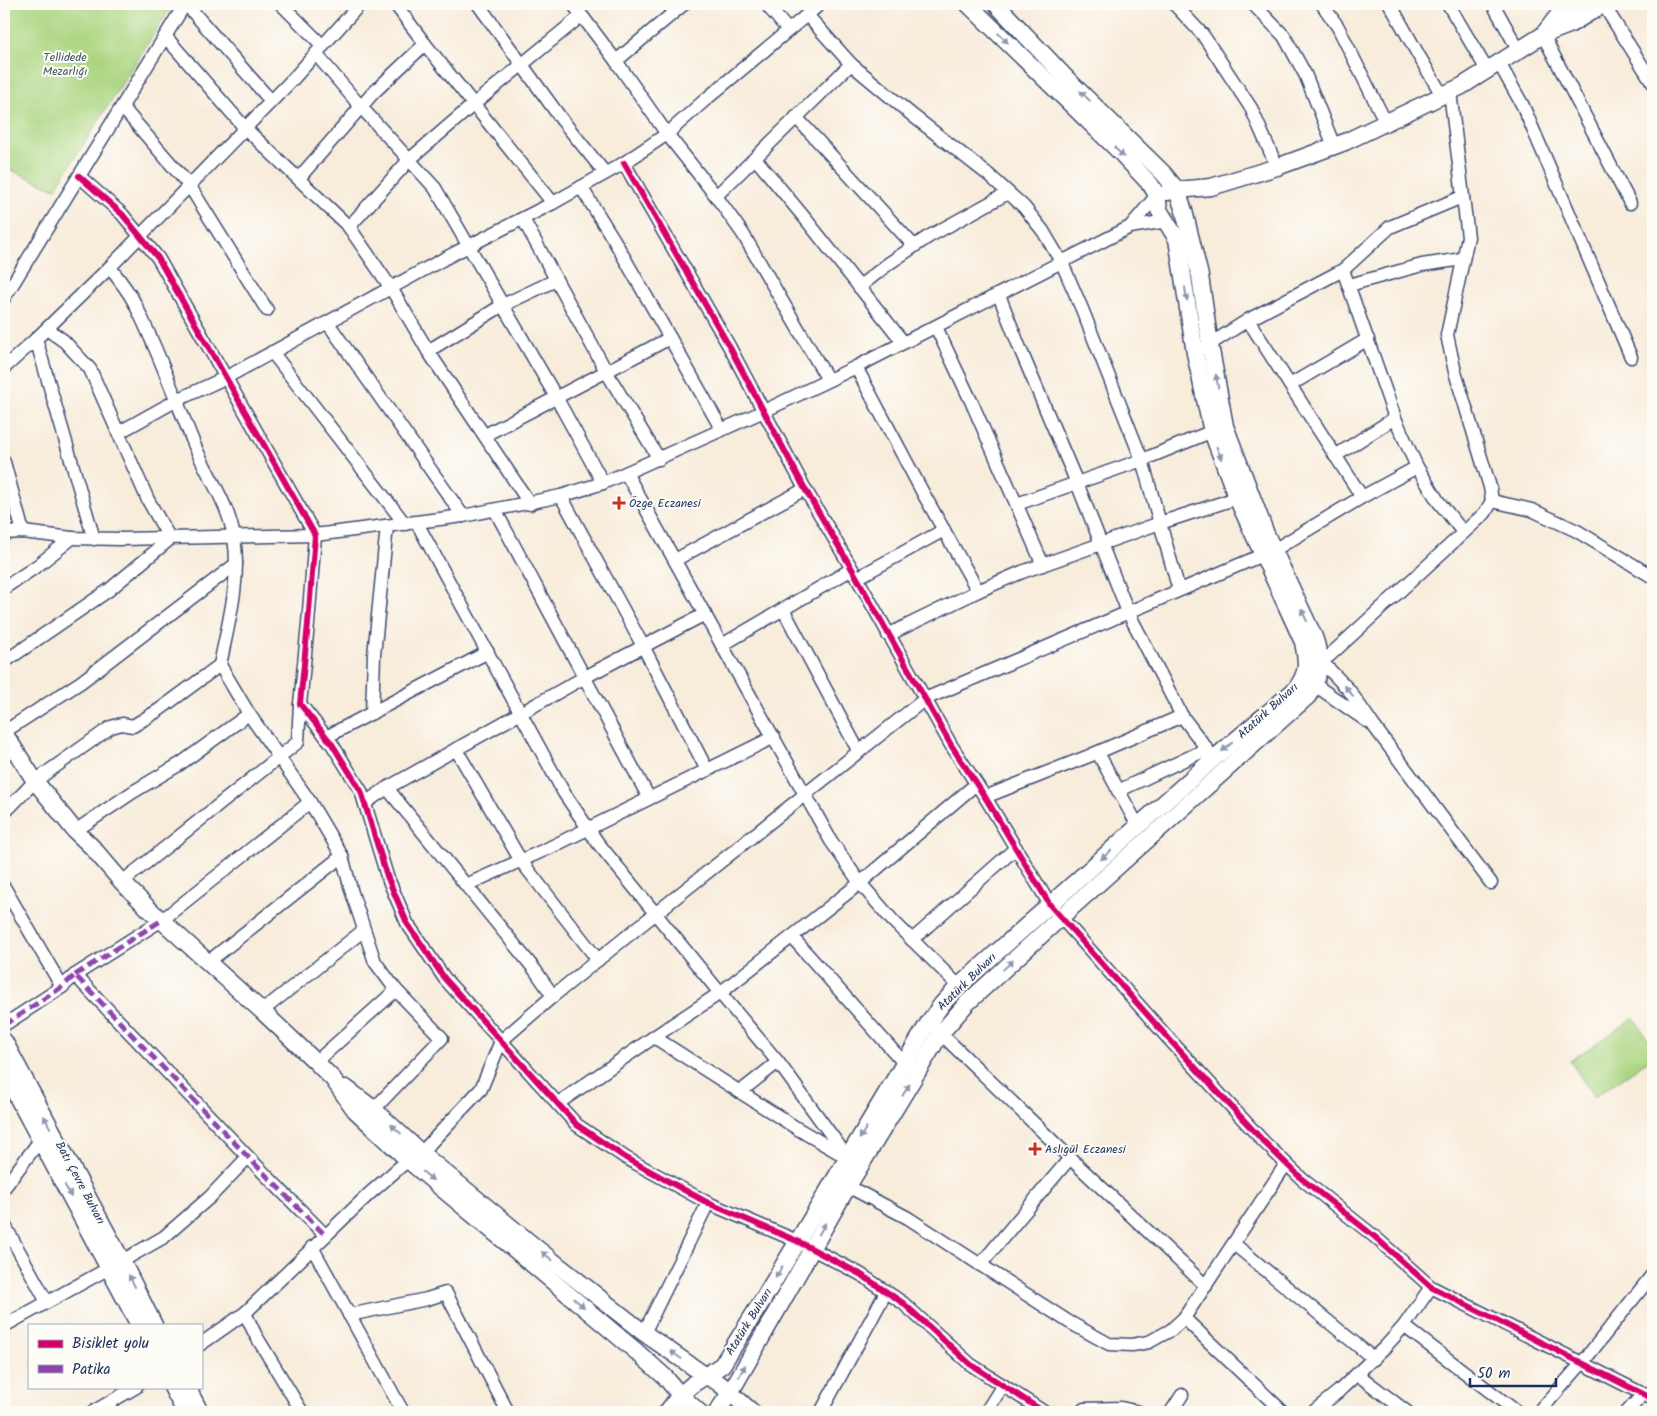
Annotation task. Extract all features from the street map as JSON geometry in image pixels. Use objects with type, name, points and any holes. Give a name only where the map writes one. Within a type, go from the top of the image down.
[{"type":"main road","points":[[968,4],[1122,154],[1151,185],[1156,195],[1159,210],[1167,220],[1177,239],[1195,354],[1237,498],[1268,553]]},
{"type":"main road","points":[[996,4],[1068,80],[1163,173],[1177,190],[1200,276],[1210,345],[1218,429],[1250,497],[1268,553],[1303,642],[1314,662]]},
{"type":"main road","points":[[1543,35],[1560,12],[1574,4]]},
{"type":"main road","points":[[1156,195],[1177,190],[1211,187],[1277,167],[1334,146],[1446,93],[1543,35],[1569,25],[1603,4]]},
{"type":"main road","points":[[1167,220],[1184,211],[1211,187]]},
{"type":"main road","name":"Atatürk Bulvarı","points":[[841,1183],[848,1158],[929,1022],[942,1004],[959,986],[1056,911],[1308,696],[1315,685],[1314,662]]},
{"type":"main road","name":"Atatürk Bulvarı","points":[[717,1412],[730,1393],[804,1244],[841,1183],[941,1034],[967,1003],[1209,755],[1296,689],[1314,662]]},
{"type":"main road","points":[[4,733],[34,781],[75,831],[92,847],[122,882],[262,1010],[333,1079],[374,1109],[415,1156],[665,1377],[680,1395],[699,1412]]},
{"type":"main road","name":"Batı Çevre Bulvarı","points":[[4,1041],[115,1265],[139,1324]]},
{"type":"main road","name":"Batı Çevre Bulvarı","points":[[4,1072],[115,1265],[153,1324]]},
{"type":"main road","points":[[333,1079],[355,1110],[644,1333],[719,1383],[752,1412]]},
{"type":"main road","name":"Atatürk Bulvarı","points":[[667,1412],[680,1395],[722,1365],[762,1301],[804,1244]]},
{"type":"main road","points":[[173,1388],[185,1412]]},
{"type":"main road","points":[[188,1388],[200,1412]]},
{"type":"street","points":[[4,298],[185,4],[271,101]]},
{"type":"street","points":[[281,4],[320,50],[361,107],[435,188],[556,398],[602,483]]},
{"type":"street","points":[[4,368],[110,267],[139,235],[246,128],[320,50],[360,4]]},
{"type":"street","points":[[395,4],[553,203]]},
{"type":"street","points":[[478,4],[521,65],[605,174]]},
{"type":"street","points":[[572,4],[743,234],[828,380]]},
{"type":"street","points":[[616,61],[684,4]]},
{"type":"street","points":[[766,4],[788,30]]},
{"type":"street","points":[[118,432],[177,400],[227,377],[469,246],[553,203],[624,163],[667,134],[820,4]]},
{"type":"street","points":[[1174,4],[1203,35],[1251,108],[1277,167]]},
{"type":"street","points":[[1253,4],[1284,36],[1305,74],[1334,146]]},
{"type":"street","points":[[1322,4],[1338,28],[1386,123]]},
{"type":"street","points":[[1390,4],[1419,56],[1446,93],[1468,237],[1447,335],[1455,372],[1490,487],[1492,501],[1484,513],[1329,656],[1314,662],[1349,690],[1373,726],[1491,883]]},
{"type":"street","points":[[1448,4],[1523,106],[1631,357]]},
{"type":"street","points":[[1493,4],[1519,51]]},
{"type":"street","points":[[1603,4],[1653,83]]},
{"type":"street","points":[[806,15],[851,64],[990,176],[1030,214],[1043,230],[1062,263],[1082,309],[1142,460],[1179,590]]},
{"type":"street","points":[[349,227],[409,160],[580,16]]},
{"type":"street","points":[[1543,35],[1630,202]]},
{"type":"street","points":[[166,36],[246,128],[349,227],[391,288],[428,351],[530,504]]},
{"type":"street","points":[[298,178],[373,93],[425,44]]},
{"type":"street","points":[[716,196],[851,64]]},
{"type":"street","points":[[122,107],[189,185],[267,310]]},
{"type":"street","points":[[796,117],[914,246]]},
{"type":"street","points":[[755,158],[903,342]]},
{"type":"street","points":[[624,163],[729,346],[805,489],[950,745],[985,797],[1056,911],[1168,1038],[1264,1142],[1302,1179],[1375,1237],[1431,1287],[1649,1396],[1626,1412]]},
{"type":"street","points":[[79,176],[122,214],[158,258],[315,535],[298,742],[122,882]]},
{"type":"street","points":[[581,187],[614,240],[722,430]]},
{"type":"street","points":[[859,287],[928,236],[1008,193]]},
{"type":"street","points":[[1130,226],[1156,195]]},
{"type":"street","points":[[1195,354],[1248,320],[1343,270],[1390,227],[1462,196]]},
{"type":"street","points":[[523,219],[606,371],[659,459]]},
{"type":"street","points":[[4,533],[23,532],[94,539],[315,535],[463,516],[530,504],[561,496],[626,473],[764,411],[936,327],[1130,226],[1167,220]]},
{"type":"street","points":[[1349,285],[1422,265],[1463,259]]},
{"type":"street","points":[[110,267],[135,303],[195,446],[224,506],[234,537],[236,564],[233,595],[220,665],[249,714],[310,802],[342,856],[364,930],[376,962],[396,990],[442,1038],[374,1109]]},
{"type":"street","points":[[1343,270],[1394,418],[1417,467],[1438,500],[1463,532]]},
{"type":"street","points":[[428,351],[503,306],[556,280]]},
{"type":"street","points":[[999,295],[1020,351],[1128,612],[1182,716],[1209,755],[1118,791]]},
{"type":"street","points":[[1248,320],[1362,497]]},
{"type":"street","points":[[328,322],[463,516]]},
{"type":"street","points":[[936,327],[1044,565]]},
{"type":"street","points":[[47,329],[64,341],[90,369],[148,500],[170,539]]},
{"type":"street","points":[[485,435],[670,338]]},
{"type":"street","points":[[36,339],[94,539]]},
{"type":"street","points":[[1290,385],[1368,339]]},
{"type":"street","points":[[272,352],[411,523],[488,652],[564,793],[588,829],[778,1062],[848,1158]]},
{"type":"street","points":[[856,367],[978,591]]},
{"type":"street","points":[[1335,456],[1394,418]]},
{"type":"street","points":[[1017,504],[1142,460],[1218,429]]},
{"type":"street","points":[[4,462],[23,532]]},
{"type":"street","points":[[202,1343],[244,1313],[325,1234],[415,1156],[482,1089],[500,1041],[656,913],[925,699],[1268,553],[1362,497],[1417,467]]},
{"type":"street","points":[[626,473],[831,841],[860,883],[893,921],[959,986]]},
{"type":"street","points":[[675,560],[805,489]]},
{"type":"street","points":[[561,496],[643,646],[707,770]]},
{"type":"street","points":[[888,636],[978,591],[1160,523],[1237,498]]},
{"type":"street","points":[[1492,501],[1532,510],[1577,531],[1653,577]]},
{"type":"street","points":[[495,510],[649,798]]},
{"type":"street","points":[[372,713],[374,655],[386,526]]},
{"type":"street","points":[[722,645],[783,609],[944,530]]},
{"type":"street","points":[[4,588],[37,566],[72,538]]},
{"type":"street","points":[[4,662],[109,590],[170,539]]},
{"type":"street","points":[[4,733],[81,682],[236,564]]},
{"type":"street","points":[[783,609],[859,752]]},
{"type":"street","points":[[365,803],[387,788],[585,677],[705,614]]},
{"type":"street","points":[[326,737],[488,652]]},
{"type":"street","points":[[4,813],[34,781],[111,728],[122,724],[133,726],[159,710],[220,665]]},
{"type":"street","points":[[1315,685],[1373,726]]},
{"type":"street","points":[[300,704],[326,737],[361,791],[387,876],[407,922],[445,979],[577,1125],[618,1152],[708,1203],[804,1244],[860,1274],[903,1303],[970,1364],[1044,1412]]},
{"type":"street","points":[[75,831],[133,792],[180,764],[249,714]]},
{"type":"street","points":[[985,797],[1098,753],[1182,716]]},
{"type":"street","points":[[466,885],[588,829],[774,737]]},
{"type":"street","points":[[456,749],[521,861],[598,960]]},
{"type":"street","points":[[1098,753],[1138,826]]},
{"type":"street","points":[[557,1104],[720,993],[860,883],[976,784]]},
{"type":"street","points":[[387,788],[535,970],[553,996]]},
{"type":"street","points":[[4,1025],[62,987],[75,975],[162,920],[310,802]]},
{"type":"street","points":[[912,940],[1016,848]]},
{"type":"street","points":[[208,962],[342,856]]},
{"type":"street","points":[[4,887],[62,987]]},
{"type":"street","points":[[262,1010],[364,930]]},
{"type":"street","points":[[792,936],[904,1063]]},
{"type":"street","points":[[75,975],[248,1157],[325,1234]]},
{"type":"street","points":[[316,1062],[396,990]]},
{"type":"street","points":[[929,1022],[1206,1286]]},
{"type":"street","points":[[654,1037],[848,1158]]},
{"type":"street","points":[[740,1092],[778,1062]]},
{"type":"street","points":[[4,1188],[41,1139]]},
{"type":"street","points":[[4,1326],[164,1237],[210,1197],[248,1157]]},
{"type":"street","points":[[980,1266],[1070,1158]]},
{"type":"street","points":[[841,1183],[908,1218],[1069,1322],[1110,1344],[1132,1345],[1148,1342],[1171,1330],[1184,1318],[1286,1164]]},
{"type":"street","points":[[644,1333],[708,1203]]},
{"type":"street","points":[[4,1224],[46,1302]]},
{"type":"street","points":[[1234,1244],[1374,1358]]},
{"type":"street","points":[[312,1247],[403,1412]]},
{"type":"street","points":[[1539,1412],[1582,1363],[1653,1274]]},
{"type":"street","points":[[1313,1412],[1374,1358],[1404,1326],[1431,1287]]},
{"type":"street","points":[[821,1412],[886,1292]]},
{"type":"street","points":[[349,1315],[427,1299],[446,1293],[508,1412]]},
{"type":"street","points":[[244,1313],[302,1412]]},
{"type":"street","points":[[1184,1318],[1283,1412]]},
{"type":"street","points":[[1404,1326],[1517,1412]]},
{"type":"street","points":[[1357,1374],[1407,1412]]},
{"type":"street","points":[[986,1412],[1003,1385]]},
{"type":"street","points":[[93,1412],[134,1388]]},
{"type":"street","points":[[1171,1412],[1182,1395]]},
{"type":"street","points":[[1082,1412],[1084,1409],[1121,1408],[1138,1412]]},
{"type":"green space","name":"Tellidede Mezarlığı","points":[[4,4],[173,4],[55,189],[4,167]]},
{"type":"green space","points":[[1634,1018],[1653,1047],[1653,1057],[1594,1097],[1570,1061]]},
{"type":"marked path","points":[[75,975],[162,920]]},
{"type":"marked path","points":[[4,1025],[62,987],[75,975],[325,1235]]},
{"type":"cycle path","points":[[624,163],[729,346],[805,489],[951,745],[985,797],[1050,905],[1168,1038],[1264,1142],[1302,1179],[1375,1237],[1431,1287],[1653,1399]]},
{"type":"cycle path","points":[[79,176],[122,214],[158,258],[315,535],[300,704],[332,744],[361,791],[387,876],[407,923],[445,979],[577,1125],[626,1158],[708,1203],[797,1241],[860,1274],[903,1303],[970,1364],[1044,1412]]},
{"type":"place","name":"Özge Eczanesi","points":[[619,503]]},
{"type":"place","name":"Aslıgül Eczanesi","points":[[1035,1149]]}]
